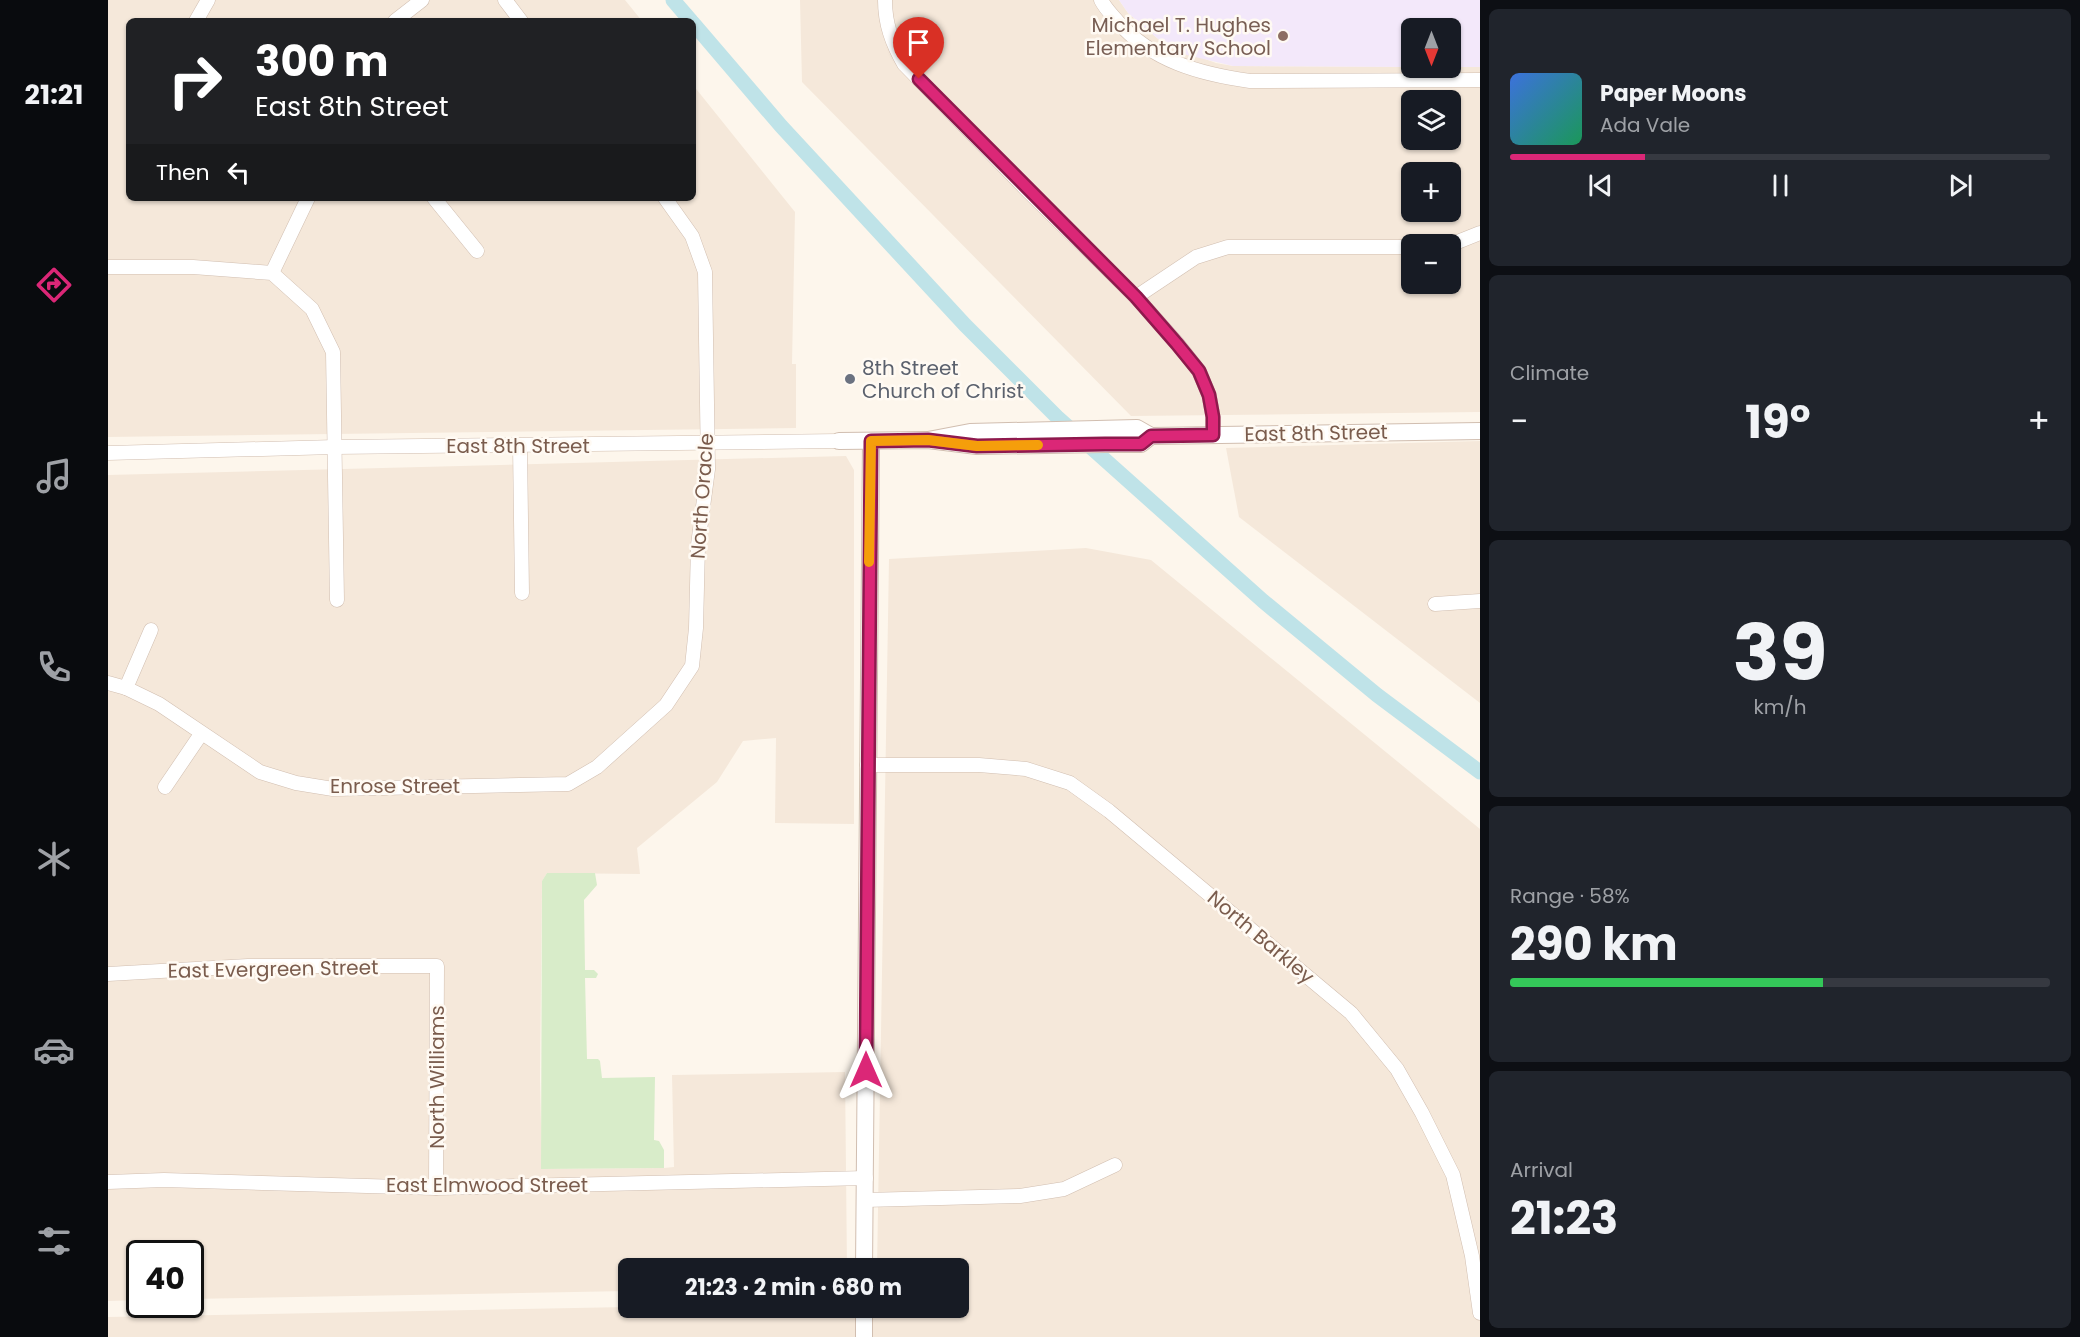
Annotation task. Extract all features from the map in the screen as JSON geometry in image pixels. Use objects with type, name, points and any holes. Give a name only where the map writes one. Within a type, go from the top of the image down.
[{"type":"street","points":[[198,18],[208,0]]},
{"type":"street","points":[[399,18],[422,0]]},
{"type":"street","points":[[505,0],[519,18]]},
{"type":"street","points":[[885,0],[885,14],[892,42],[904,64],[1136,297],[1199,371],[1209,395],[1213,435]]},
{"type":"street","points":[[1101,0],[1128,33],[1157,55],[1202,72],[1230,78],[1250,81],[1480,80]]},
{"type":"street","points":[[272,273],[307,201]]},
{"type":"street","points":[[436,201],[477,251]]},
{"type":"street","name":"North Oracle","points":[[597,767],[666,705],[692,666],[696,628],[698,545],[708,469],[705,272],[692,236],[667,201]]},
{"type":"street","points":[[1461,241],[1480,233]]},
{"type":"street","points":[[1136,297],[1196,256],[1228,247],[1401,247]]},
{"type":"street","points":[[108,267],[193,267],[272,273],[312,309],[333,352],[337,600]]},
{"type":"street","name":"East 8th Street","points":[[928,440],[970,432],[1137,428],[1151,436],[1480,431]]},
{"type":"street","name":"East 8th Street","points":[[108,453],[335,447],[928,440],[977,446],[1141,444],[1151,436]]},
{"type":"street","points":[[864,1258],[871,441]]},
{"type":"street","points":[[520,446],[522,593]]},
{"type":"street","points":[[1435,604],[1480,601]]},
{"type":"street","points":[[126,688],[151,630]]},
{"type":"street","name":"Enrose Street","points":[[108,683],[126,688],[159,704],[260,772],[296,783],[333,789],[568,784],[597,767]]},
{"type":"street","points":[[165,787],[201,734]]},
{"type":"street","name":"North Barkley","points":[[867,765],[979,765],[1026,769],[1070,783],[1109,811],[1352,1013],[1397,1069],[1453,1175],[1476,1256],[1480,1313]]},
{"type":"street","name":"East Evergreen Street","points":[[108,974],[248,966],[437,966]]},
{"type":"street","name":"North Williams","points":[[436,1188],[437,966]]},
{"type":"street","points":[[865,1200],[1020,1196],[1064,1190],[1115,1165]]},
{"type":"street","name":"East Elmwood Street","points":[[108,1182],[175,1180],[436,1188],[866,1178]]},
{"type":"street","points":[[864,1318],[864,1337]]},
{"type":"shaded area","points":[[108,0],[625,0],[640,18],[126,18],[126,201],[696,201],[696,89],[795,212],[792,364],[796,364],[796,428],[108,437]]},
{"type":"shaded area","points":[[800,0],[1119,0],[1128,13],[1164,44],[1216,63],[1233,66],[1401,67],[1401,78],[1461,78],[1461,67],[1480,67],[1480,412],[1131,416],[802,82]]},
{"type":"shaded area","name":"Michael T. Hughes Elementary School","points":[[1119,0],[1480,0],[1480,67],[1461,67],[1461,18],[1401,18],[1401,67],[1233,66],[1187,55],[1164,44],[1128,13]]},
{"type":"shaded area","points":[[1480,441],[1480,703],[1239,517],[1226,448]]},
{"type":"shaded area","points":[[846,456],[854,470],[854,824],[775,823],[776,738],[743,741],[717,782],[637,848],[640,874],[547,873],[542,881],[540,1079],[542,1169],[664,1168],[674,1167],[672,1075],[845,1072],[847,1258],[618,1258],[618,1291],[204,1299],[204,1240],[126,1240],[126,1300],[108,1301],[108,475]]},
{"type":"shaded area","points":[[1086,548],[1151,560],[1480,829],[1480,1337],[108,1337],[108,1317],[204,1318],[204,1315],[618,1307],[618,1318],[969,1318],[969,1258],[877,1258],[889,559]]},
{"type":"green space","points":[[547,873],[595,873],[597,885],[584,900],[585,970],[594,970],[598,974],[596,978],[585,978],[587,1059],[600,1061],[602,1078],[655,1077],[654,1140],[659,1141],[664,1150],[664,1168],[541,1169],[542,881]]},
{"type":"waterway","points":[[673,0],[688,18]]},
{"type":"waterway","points":[[696,27],[781,126],[965,325],[1057,417],[1263,601],[1377,695],[1480,772]]},
{"type":"slow traffic","points":[[869,562],[871,441],[928,440],[977,446],[1038,445]]},
{"type":"place","name":"Michael T. Hughes Elementary School","points":[[1283,36]]},
{"type":"place","name":"8th Street Church of Christ","points":[[850,379]]},
{"type":"route","points":[[866,1070],[871,441],[928,440],[977,446],[1141,444],[1151,436],[1213,435],[1209,395],[1199,371],[1177,344],[1136,297],[919,79]]}]
